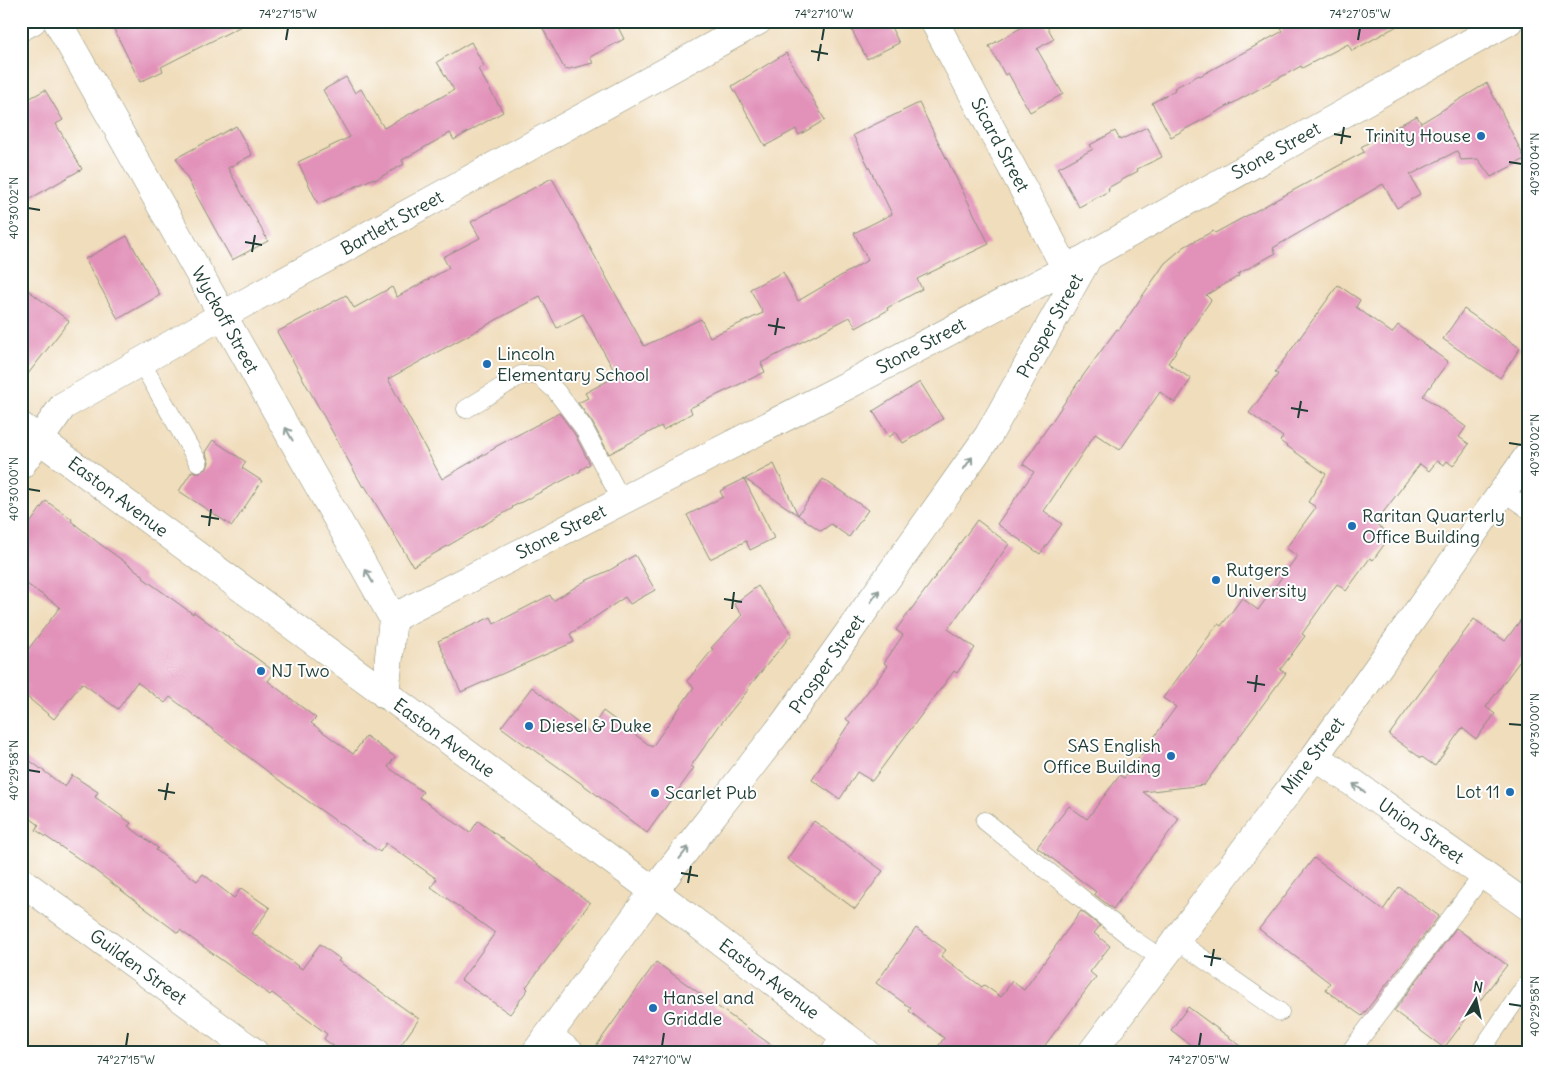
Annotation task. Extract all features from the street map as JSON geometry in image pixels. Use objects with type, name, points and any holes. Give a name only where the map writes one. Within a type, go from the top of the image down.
[{"type":"street","points":[[21,27],[32,21]]},
{"type":"street","name":"Wyckoff Street","points":[[58,21],[393,618]]},
{"type":"street","name":"Bartlett Street","points":[[21,465],[30,432],[63,406],[222,315],[758,21]]},
{"type":"street","name":"Sicard Street","points":[[934,21],[1077,263]]},
{"type":"street","name":"Stone Street","points":[[393,618],[848,385],[1077,263],[1509,21]]},
{"type":"street","name":"Prosper Street","points":[[543,1042],[654,891],[786,721],[988,436],[1077,263]]},
{"type":"street","name":"Easton Avenue","points":[[30,432],[385,695],[654,891],[836,1043],[866,1052]]},
{"type":"street","name":"Mine Street","points":[[1092,1052],[1315,756],[1528,456]]},
{"type":"street","points":[[385,695],[393,618]]},
{"type":"street","name":"Union Street","points":[[1315,756],[1528,906]]},
{"type":"street","name":"Guilden Street","points":[[21,881],[254,1052]]},
{"type":"lane","points":[[141,362],[198,462]]},
{"type":"lane","points":[[466,409],[521,375],[538,375],[556,391],[583,427],[622,501]]},
{"type":"lane","points":[[1502,491],[1528,510]]},
{"type":"lane","points":[[985,821],[1134,940],[1169,950],[1280,1012]]},
{"type":"lane","points":[[1350,1052],[1483,875]]},
{"type":"lane","points":[[1480,1052],[1528,982]]},
{"type":"lane","points":[[543,1042],[577,1052]]},
{"type":"building","points":[[110,21],[251,21],[161,67],[163,71],[140,82]]},
{"type":"building","points":[[539,21],[615,21],[624,39],[590,57],[593,63],[565,70]]},
{"type":"building","points":[[847,21],[888,21],[899,43],[867,59]]},
{"type":"building","points":[[1033,21],[1044,21],[1054,39],[1037,49],[1063,94],[1030,112],[1008,73],[1005,75],[989,46]]},
{"type":"building","points":[[1277,21],[1406,21],[1352,51],[1348,44],[1302,68],[1301,66],[1171,137],[1152,103],[1175,90],[1174,88],[1283,31]]},
{"type":"building","points":[[471,42],[484,66],[478,69],[503,112],[454,140],[450,133],[402,160],[404,164],[375,180],[374,178],[318,204],[298,162],[350,137],[323,90],[346,77],[355,93],[361,89],[384,128],[454,90],[437,62]]},
{"type":"building","points":[[786,53],[825,120],[799,135],[796,129],[765,146],[732,86]]},
{"type":"building","points":[[1487,83],[1525,159],[1491,177],[1478,159],[1461,160],[1457,151],[1410,175],[1420,194],[1397,208],[1383,184],[1273,248],[1276,253],[1238,274],[1239,276],[1206,295],[1211,300],[1168,363],[1191,379],[1175,403],[1160,392],[1120,450],[1095,434],[1044,511],[1062,524],[1040,554],[997,524],[1034,472],[1023,464],[1077,384],[1117,329],[1119,330],[1165,263],[1184,247],[1213,231],[1215,233],[1364,152],[1361,147],[1386,132],[1417,116],[1421,123]]},
{"type":"building","points":[[45,90],[63,120],[56,124],[82,169],[21,204],[21,103]]},
{"type":"building","points":[[919,103],[989,244],[917,279],[922,289],[856,328],[850,317],[761,363],[765,372],[690,408],[692,413],[663,430],[661,426],[609,454],[592,422],[578,403],[588,398],[585,393],[617,376],[583,314],[557,328],[540,296],[388,379],[442,479],[495,447],[559,413],[574,433],[590,464],[581,471],[512,507],[413,566],[365,486],[363,487],[277,332],[346,295],[354,308],[392,287],[397,297],[449,268],[443,257],[480,238],[471,222],[552,178],[644,346],[701,319],[710,337],[763,313],[750,289],[783,272],[798,301],[868,260],[854,233],[892,214],[853,135]]},
{"type":"building","points":[[236,126],[252,155],[228,168],[268,241],[232,260],[176,158]]},
{"type":"building","points":[[1147,127],[1162,157],[1137,169],[1138,171],[1108,188],[1109,191],[1079,207],[1058,168],[1093,149],[1090,145],[1115,131],[1120,140]]},
{"type":"building","points":[[127,236],[160,295],[118,319],[85,259]]},
{"type":"building","points":[[21,285],[69,321],[21,383]]},
{"type":"building","points":[[1338,285],[1360,300],[1356,307],[1392,333],[1398,325],[1448,362],[1423,396],[1466,427],[1459,437],[1469,444],[1453,466],[1447,461],[1444,465],[1437,461],[1429,471],[1420,464],[1375,523],[1391,535],[1373,560],[1370,558],[1346,591],[1337,584],[1302,634],[1305,636],[1280,670],[1286,673],[1204,785],[1143,792],[1179,819],[1113,909],[1094,894],[1096,892],[1037,847],[1069,806],[1087,819],[1120,775],[1124,778],[1176,707],[1163,698],[1218,624],[1221,626],[1242,598],[1258,610],[1297,556],[1286,548],[1316,507],[1308,502],[1326,474],[1280,441],[1283,437],[1249,413],[1278,374],[1275,372]]},
{"type":"building","points":[[1464,309],[1520,348],[1500,378],[1443,339]]},
{"type":"building","points":[[920,382],[943,419],[903,443],[896,432],[889,437],[873,411]]},
{"type":"building","points":[[213,440],[246,462],[242,468],[262,481],[232,526],[179,491],[192,471],[198,473],[207,468],[209,462],[205,452]]},
{"type":"building","points":[[774,464],[798,515],[745,479]]},
{"type":"building","points":[[744,479],[774,538],[750,550],[746,541],[710,559],[687,515],[723,497],[720,491]]},
{"type":"building","points":[[823,479],[868,510],[849,537],[831,524],[821,531],[798,515]]},
{"type":"building","points":[[46,501],[72,519],[71,521],[100,544],[144,576],[143,578],[193,614],[194,612],[275,672],[268,681],[316,718],[311,723],[353,754],[366,736],[395,757],[388,767],[423,792],[419,797],[470,833],[478,821],[590,903],[526,987],[528,989],[510,1014],[461,980],[495,933],[431,887],[437,879],[386,843],[380,852],[288,787],[170,697],[165,703],[137,682],[118,709],[82,683],[54,719],[21,692],[21,659],[60,607],[21,580],[21,536]]},
{"type":"building","points":[[977,520],[1009,544],[948,629],[975,648],[957,673],[954,671],[872,781],[857,772],[840,799],[812,780],[850,722],[846,719],[888,666],[884,663],[903,635],[896,630]]},
{"type":"building","points":[[635,555],[655,590],[630,604],[625,597],[570,634],[574,642],[461,692],[438,641],[491,617],[494,624],[550,595],[553,601],[585,581],[610,570]]},
{"type":"building","points":[[758,586],[792,634],[719,726],[691,766],[694,768],[647,833],[589,789],[501,727],[532,687],[589,732],[603,711],[652,747],[694,687],[687,681],[713,649],[711,648],[742,615],[734,604]]},
{"type":"building","points":[[1528,610],[1528,650],[1486,707],[1495,714],[1476,739],[1462,728],[1435,766],[1389,735],[1474,619],[1505,641]]},
{"type":"building","points":[[21,754],[65,787],[72,775],[98,792],[95,797],[131,823],[128,826],[197,881],[203,874],[234,898],[241,888],[270,908],[252,933],[302,969],[320,944],[340,959],[338,961],[419,1019],[396,1052],[341,1052],[324,1039],[327,1034],[272,993],[270,995],[180,930],[178,933],[85,863],[36,830],[39,825],[21,811]]},
{"type":"building","points":[[814,821],[883,871],[855,909],[787,859]]},
{"type":"building","points":[[1314,858],[1383,910],[1399,887],[1439,916],[1362,1016],[1325,990],[1330,983],[1259,929]]},
{"type":"building","points":[[1081,911],[1100,926],[1094,933],[1110,946],[1090,972],[1096,977],[1040,1052],[934,1052],[944,1038],[909,1011],[911,1008],[876,983],[916,928],[946,950],[941,956],[982,987],[984,985],[1001,997],[1012,981],[1024,990]]},
{"type":"building","points":[[1456,928],[1507,965],[1444,1048],[1394,1011]]},
{"type":"building","points":[[656,962],[728,1014],[781,1052],[592,1052]]},
{"type":"building","points":[[1188,1007],[1249,1052],[1200,1052],[1171,1030]]},
{"type":"place","name":"Trinity House","points":[[1481,136]]},
{"type":"place","name":"Lincoln Elementary School","points":[[487,364]]},
{"type":"place","name":"Raritan Quarterly Office Building","points":[[1352,526]]},
{"type":"place","name":"Rutgers University","points":[[1216,580]]},
{"type":"place","name":"NJ Two","points":[[261,671]]},
{"type":"place","name":"Diesel & Duke","points":[[529,726]]},
{"type":"place","name":"SAS English Office Building","points":[[1171,756]]},
{"type":"place","name":"Lot 11","points":[[1510,792]]},
{"type":"place","name":"Scarlet Pub","points":[[655,793]]},
{"type":"place","name":"Hansel and Griddle","points":[[653,1008]]}]
